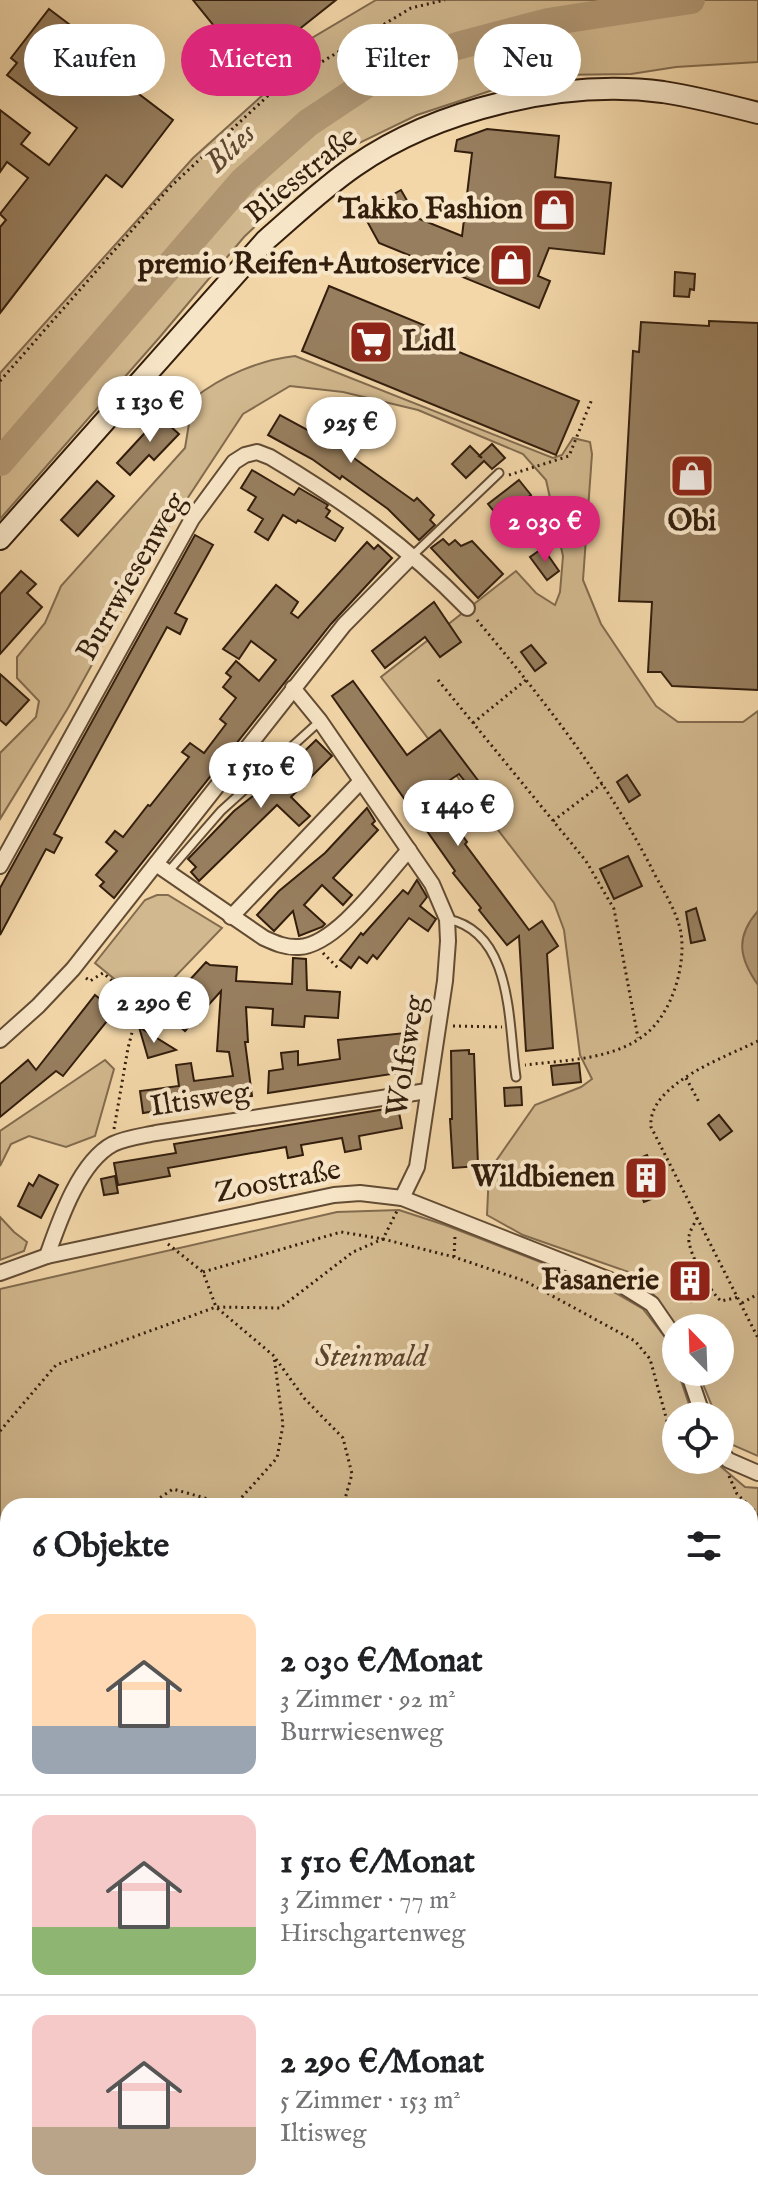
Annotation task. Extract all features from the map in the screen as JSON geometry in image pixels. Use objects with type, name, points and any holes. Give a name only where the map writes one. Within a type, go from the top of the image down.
[{"type":"main road","name":"Bliesstraße","points":[[0,539],[266,240],[356,165],[391,145],[446,120],[516,100],[561,93],[661,92],[758,113]]},
{"type":"street","name":"Burrwiesenweg","points":[[0,866],[178,542],[234,462],[245,455],[257,452],[270,457],[368,519],[467,608]]},
{"type":"street","points":[[0,1040],[73,969],[161,869],[293,688],[344,625],[412,556]]},
{"type":"street","name":"Wolfsweg","points":[[293,688],[320,721],[432,884],[447,919],[447,954],[417,1167],[402,1198]]},
{"type":"street","points":[[231,917],[361,781]]},
{"type":"street","points":[[161,869],[264,938],[283,946],[300,947],[315,944],[336,931],[409,850]]},
{"type":"street","name":"Iltisweg","points":[[113,1144],[156,1133],[427,1091]]},
{"type":"street","points":[[47,1256],[80,1179],[95,1158],[113,1144]]},
{"type":"street","name":"Zoostraße","points":[[0,1273],[47,1256],[334,1195],[360,1193],[402,1198],[620,1284],[652,1304],[662,1319]]},
{"type":"street","points":[[734,1460],[758,1473]]},
{"type":"lane","points":[[412,556],[499,473]]},
{"type":"lane","points":[[161,869],[320,721]]},
{"type":"lane","points":[[447,919],[461,921],[484,941],[497,962],[516,1077]]},
{"type":"path","points":[[0,381],[169,188],[272,92],[411,8],[445,0]]},
{"type":"path","points":[[509,476],[569,456],[592,399]]},
{"type":"path","points":[[467,608],[526,680],[603,783],[666,896],[681,935],[676,981],[659,1022],[638,1039],[607,1053],[514,1066]]},
{"type":"path","points":[[438,680],[586,861],[614,909],[638,1039]]},
{"type":"path","points":[[473,723],[526,680]]},
{"type":"path","points":[[553,821],[603,783]]},
{"type":"path","points":[[315,944],[340,970]]},
{"type":"path","points":[[90,981],[103,973],[136,1001],[137,1013],[128,1048],[113,1144]]},
{"type":"path","points":[[438,1024],[510,1027]]},
{"type":"path","points":[[758,1041],[686,1078],[657,1101],[650,1117],[651,1127],[758,1338]]},
{"type":"path","points":[[686,1078],[700,1104]]},
{"type":"path","points":[[0,1431],[56,1365],[216,1307],[280,1308],[353,1252],[383,1239],[402,1198]]},
{"type":"path","points":[[698,1215],[689,1236],[690,1247],[713,1295],[721,1301],[739,1297]]},
{"type":"path","points":[[454,1257],[456,1220]]},
{"type":"path","points":[[203,1272],[341,1232],[454,1257],[525,1281],[635,1341],[650,1359],[662,1403]]},
{"type":"path","points":[[156,1234],[203,1272],[216,1307],[274,1356],[304,1398],[343,1438],[352,1474],[345,1498]]},
{"type":"path","points":[[742,1303],[758,1294]]},
{"type":"path","points":[[241,1498],[277,1458],[283,1425],[274,1356]]},
{"type":"path","points":[[728,1474],[741,1498]]},
{"type":"path","points":[[160,1498],[173,1489],[205,1498]]},
{"type":"green space","points":[[376,0],[758,0],[758,62],[676,67],[631,74],[581,75],[581,24],[474,24],[475,96],[417,115],[359,143],[308,176],[244,237],[0,519],[0,373],[193,158],[262,96],[321,96],[321,33]]},
{"type":"green space","points":[[295,356],[553,458],[562,455],[573,438],[590,442],[592,454],[583,580],[601,624],[656,706],[678,722],[743,722],[758,711],[758,1456],[734,1446],[734,1402],[710,1402],[704,1386],[734,1386],[734,1314],[668,1314],[640,1276],[523,1235],[487,1215],[489,1171],[535,1105],[581,1087],[592,1079],[580,1055],[564,930],[554,903],[381,677],[516,571],[536,593],[555,605],[560,592],[563,556],[546,480],[523,454],[418,410],[343,392],[290,386],[243,414],[164,534],[68,708],[0,819],[0,753],[36,717],[39,701],[17,678],[17,657],[45,623],[61,586],[185,448],[193,399],[241,370]]},
{"type":"green space","points":[[168,895],[222,928],[147,1006],[95,963],[145,900]]},
{"type":"green space","points":[[105,1060],[114,1069],[95,1136],[66,1147],[29,1136],[11,1144],[0,1166],[0,1131]]},
{"type":"green space","name":"Steinwald","points":[[399,1210],[607,1288],[643,1309],[662,1333],[662,1386],[683,1386],[688,1402],[662,1402],[662,1474],[730,1474],[745,1487],[758,1488],[758,1498],[0,1498],[0,1289],[337,1212]]},
{"type":"green space","points":[[0,1217],[27,1242],[24,1251],[0,1260]]},
{"type":"shaded area","points":[[758,911],[758,985],[747,966],[742,948],[746,930]]},
{"type":"building","points":[[193,0],[336,0],[306,24],[212,24]]},
{"type":"building","points":[[49,9],[69,24],[37,24]]},
{"type":"building","points":[[24,41],[24,88],[7,75],[17,63],[11,58]]},
{"type":"building","points":[[35,96],[142,96],[173,120],[122,187],[106,175],[0,313],[0,227],[6,220],[0,214],[28,178],[7,162],[0,172],[0,110],[30,133],[21,144],[49,165],[77,128]]},
{"type":"building","points":[[487,129],[559,136],[555,177],[611,183],[604,254],[549,248],[538,276],[550,281],[539,308],[379,243],[362,212],[401,190],[417,218],[462,236],[472,153],[455,151],[457,140]]},
{"type":"building","points":[[675,272],[695,274],[694,290],[690,289],[689,297],[674,296]]},
{"type":"building","points":[[329,286],[431,328],[427,339],[579,401],[556,455],[302,351]]},
{"type":"building","name":"Obi","points":[[709,321],[758,323],[758,690],[672,686],[661,672],[648,672],[652,602],[619,601],[633,351],[639,352],[641,322],[709,326]]},
{"type":"building","points":[[333,406],[349,415],[344,424],[364,437],[351,456],[414,501],[417,498],[434,515],[430,520],[435,525],[419,540],[388,509],[342,476],[340,479],[312,459],[268,435],[280,415],[311,432],[322,412],[328,415]]},
{"type":"building","points":[[165,411],[175,421],[170,426],[179,434],[154,460],[149,455],[130,475],[117,463]]},
{"type":"building","points":[[492,444],[505,458],[492,469],[484,461],[466,478],[452,464],[470,446],[480,456]]},
{"type":"building","points":[[252,470],[294,495],[299,488],[328,505],[326,508],[330,511],[326,517],[343,528],[335,541],[283,515],[268,540],[255,532],[263,519],[248,510],[256,497],[241,488]]},
{"type":"building","points":[[519,480],[531,495],[519,504],[534,523],[521,533],[506,515],[500,519],[488,504]]},
{"type":"building","points":[[97,481],[114,496],[78,536],[61,520]]},
{"type":"building","points":[[195,535],[213,545],[175,613],[187,619],[180,634],[167,627],[54,834],[62,838],[54,853],[46,849],[0,935],[0,888]]},
{"type":"building","points":[[443,539],[449,545],[455,540],[461,546],[472,541],[503,574],[478,598],[431,548]]},
{"type":"building","points":[[367,542],[374,549],[378,545],[392,558],[331,624],[114,898],[100,886],[104,882],[96,875],[117,851],[106,842],[115,831],[123,837],[150,806],[189,757],[182,752],[190,743],[204,753],[226,724],[220,719],[236,698],[223,687],[231,677],[226,673],[236,661],[259,681],[276,660],[251,641],[239,659],[223,649],[276,585],[298,602],[291,613],[298,618]]},
{"type":"building","points":[[543,548],[559,571],[547,580],[530,557]]},
{"type":"building","points":[[21,571],[36,584],[27,593],[42,607],[0,654],[0,594]]},
{"type":"building","points":[[434,602],[461,642],[440,657],[425,637],[385,668],[372,651]]},
{"type":"building","points":[[531,645],[546,663],[535,671],[521,652]]},
{"type":"building","points":[[0,674],[29,700],[6,725],[0,720]]},
{"type":"building","points":[[353,681],[407,755],[440,730],[483,787],[475,794],[459,774],[432,792],[467,842],[465,844],[529,930],[542,921],[558,946],[547,954],[553,1048],[526,1051],[519,936],[507,945],[479,910],[481,908],[453,873],[455,871],[332,696]]},
{"type":"building","points":[[316,740],[332,756],[291,797],[310,816],[299,826],[277,805],[199,881],[191,872],[196,867],[188,859],[234,811],[282,773]]},
{"type":"building","points":[[627,775],[640,795],[629,802],[617,782]]},
{"type":"building","points":[[367,808],[375,821],[372,824],[378,830],[333,878],[352,895],[343,905],[322,885],[304,905],[325,924],[322,927],[299,936],[293,911],[274,931],[257,915],[279,891],[325,853]]},
{"type":"building","points":[[628,856],[642,886],[614,899],[600,869]]},
{"type":"building","points":[[417,880],[427,897],[420,906],[436,919],[428,931],[409,918],[377,959],[373,955],[367,963],[359,957],[351,968],[340,960],[361,933],[363,935],[403,890],[408,894]]},
{"type":"building","points":[[696,908],[705,940],[691,943],[686,912]]},
{"type":"building","points":[[293,958],[306,959],[307,990],[340,992],[338,1018],[305,1016],[304,1027],[272,1025],[273,1009],[246,1007],[248,1042],[245,1042],[252,1096],[143,1113],[140,1091],[179,1086],[176,1065],[191,1063],[194,1081],[233,1076],[229,1052],[217,1051],[221,991],[185,1031],[169,1017],[194,989],[187,983],[206,962],[237,967],[236,981],[292,984]]},
{"type":"building","points":[[95,995],[115,1011],[63,1076],[56,1071],[0,1117],[0,1084],[28,1060],[36,1070]]},
{"type":"building","points":[[139,1027],[176,1050],[148,1058]]},
{"type":"building","points":[[405,1033],[408,1064],[397,1066],[398,1073],[268,1093],[269,1071],[283,1069],[281,1053],[298,1051],[298,1065],[340,1059],[338,1040]]},
{"type":"building","points":[[469,1050],[469,1054],[474,1054],[478,1166],[453,1168],[451,1051]]},
{"type":"building","points":[[579,1063],[581,1082],[553,1085],[551,1066]]},
{"type":"building","points":[[521,1087],[522,1105],[505,1106],[504,1088]]},
{"type":"building","points":[[398,1107],[402,1128],[359,1136],[361,1149],[345,1152],[342,1138],[301,1145],[303,1155],[288,1158],[286,1147],[168,1168],[170,1176],[118,1185],[114,1163],[176,1153],[174,1144]]},
{"type":"building","points":[[719,1115],[732,1131],[720,1140],[708,1124]]},
{"type":"building","name":"Wildbienen","points":[[647,1155],[664,1194],[644,1202],[628,1163]]},
{"type":"building","points":[[39,1175],[58,1185],[41,1218],[18,1206],[29,1183],[33,1186]]},
{"type":"building","points":[[115,1176],[118,1193],[104,1195],[101,1179]]},
{"type":"building","name":"Fasanerie","points":[[690,1261],[706,1294],[691,1302],[674,1268]]},
{"type":"waterway","name":"Blies","points":[[0,462],[243,181],[308,123],[377,77],[457,46],[548,22],[691,0]]},
{"type":"place","name":"Takko Fashion","points":[[554,210]]},
{"type":"place","name":"premio Reifen+Autoservice","points":[[511,265]]},
{"type":"place","name":"Lidl","points":[[371,342]]},
{"type":"place","name":"Obi","points":[[692,476]]},
{"type":"place","name":"Wildbienen","points":[[646,1178]]},
{"type":"place","name":"Fasanerie","points":[[690,1281]]}]
